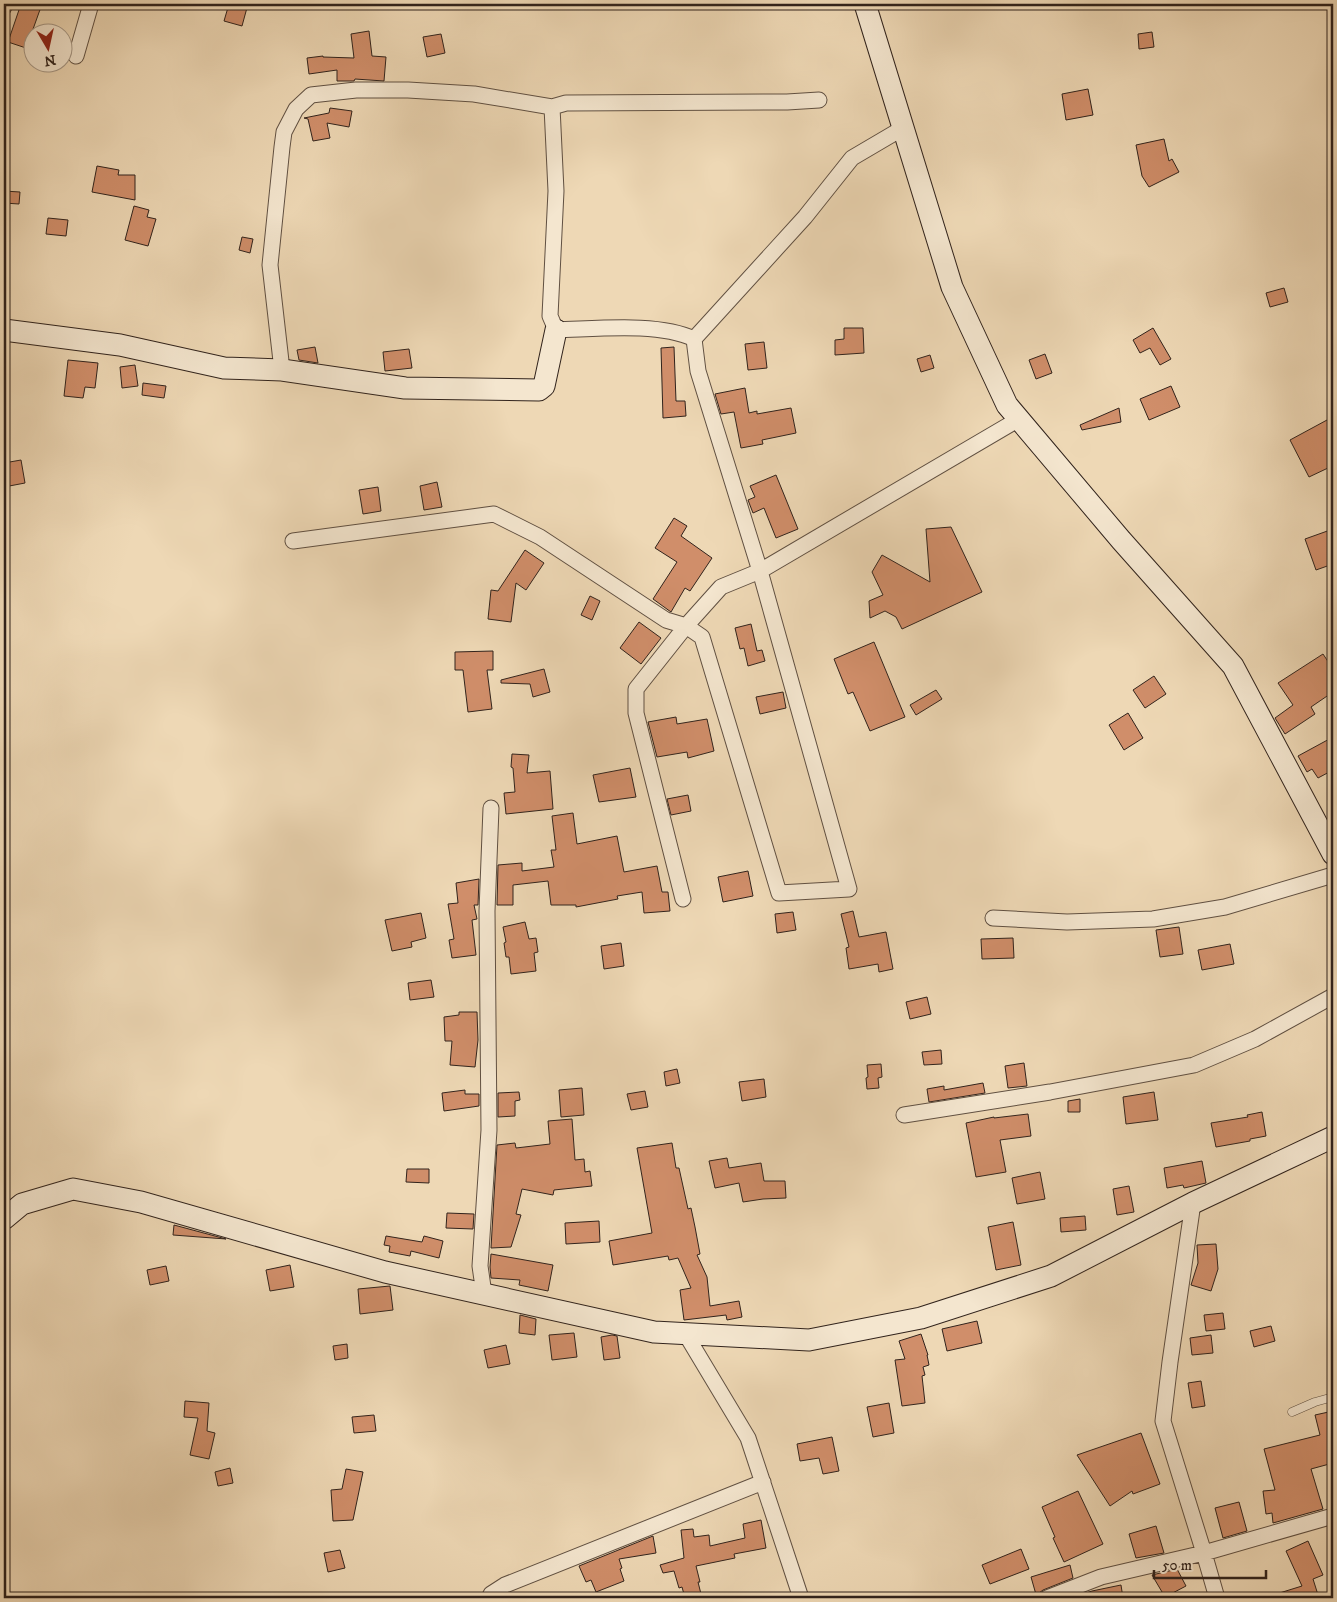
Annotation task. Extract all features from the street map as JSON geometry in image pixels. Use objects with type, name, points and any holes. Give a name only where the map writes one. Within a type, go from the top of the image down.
[{"type":"street","points":[[76,56],[91,4]]},
{"type":"street","points":[[865,4],[952,287],[1007,405],[1121,540],[1233,666],[1333,854]]},
{"type":"street","points":[[282,370],[270,265],[284,132],[296,109],[311,95],[356,90],[408,90],[474,94],[552,107],[566,103],[787,102],[819,100]]},
{"type":"street","points":[[4,330],[120,345],[224,368],[282,370],[404,388],[539,390],[544,386],[556,330],[550,316],[556,190],[552,107]]},
{"type":"street","points":[[293,541],[494,514],[540,537],[666,620],[686,626],[702,637],[779,893],[849,889],[760,571],[698,371],[694,339],[805,217],[852,158],[903,128]]},
{"type":"street","points":[[556,330],[648,328],[681,332],[694,339]]},
{"type":"street","points":[[683,899],[636,713],[636,690],[686,626],[721,587],[760,571],[1019,419]]},
{"type":"street","points":[[484,1294],[480,1266],[489,1130],[487,911],[490,808]]},
{"type":"street","points":[[993,918],[1067,922],[1154,919],[1225,907],[1333,874]]},
{"type":"street","points":[[904,1115],[1050,1092],[1194,1065],[1255,1039],[1333,996]]},
{"type":"street","points":[[4,1219],[22,1204],[73,1189],[141,1202],[385,1272],[654,1332],[809,1340],[921,1318],[1051,1276],[1193,1204],[1333,1137]]},
{"type":"street","points":[[1193,1204],[1163,1421],[1217,1598]]},
{"type":"street","points":[[685,1333],[748,1438],[801,1598]]},
{"type":"street","points":[[489,1598],[505,1585],[762,1482]]},
{"type":"street","points":[[1047,1598],[1102,1577],[1204,1553],[1333,1516]]},
{"type":"lane","points":[[1292,1412],[1333,1397]]},
{"type":"building","points":[[21,4],[42,4],[36,22],[22,22],[22,47],[8,42]]},
{"type":"building","points":[[229,4],[248,4],[242,26],[224,21]]},
{"type":"building","points":[[369,31],[372,56],[386,57],[384,81],[355,79],[354,81],[337,81],[337,70],[309,74],[307,58],[323,56],[354,58],[351,34]]},
{"type":"building","points":[[1152,32],[1154,47],[1139,49],[1138,34]]},
{"type":"building","points":[[441,34],[445,53],[427,57],[423,37]]},
{"type":"building","points":[[1088,89],[1093,115],[1066,120],[1062,94]]},
{"type":"building","points":[[330,108],[352,111],[349,127],[327,123],[330,138],[313,141],[308,119],[304,118],[329,113]]},
{"type":"building","points":[[1164,139],[1169,161],[1172,159],[1179,172],[1149,187],[1142,176],[1136,145]]},
{"type":"building","points":[[97,166],[119,170],[118,175],[135,175],[135,200],[92,192]]},
{"type":"building","points":[[4,191],[20,192],[19,204],[4,203]]},
{"type":"building","points":[[134,206],[149,210],[147,217],[156,219],[148,246],[125,240]]},
{"type":"building","points":[[48,218],[68,220],[66,236],[46,234]]},
{"type":"building","points":[[242,237],[253,239],[250,253],[239,250]]},
{"type":"building","points":[[1284,288],[1288,302],[1270,307],[1266,293]]},
{"type":"building","points":[[844,328],[863,328],[864,353],[835,355],[835,340],[844,339]]},
{"type":"building","points":[[1153,328],[1171,359],[1160,365],[1150,348],[1140,353],[1133,340]]},
{"type":"building","points":[[764,342],[767,368],[748,370],[745,344]]},
{"type":"building","points":[[315,347],[318,363],[299,360],[297,350]]},
{"type":"building","points":[[674,347],[676,401],[685,401],[686,416],[663,418],[661,348]]},
{"type":"building","points":[[409,349],[412,368],[385,371],[383,352]]},
{"type":"building","points":[[1045,354],[1052,373],[1036,379],[1029,360]]},
{"type":"building","points":[[930,355],[934,368],[921,372],[917,359]]},
{"type":"building","points":[[68,360],[98,363],[95,388],[85,387],[83,398],[64,396]]},
{"type":"building","points":[[135,365],[138,386],[122,388],[120,367]]},
{"type":"building","points":[[143,383],[166,386],[164,398],[142,395]]},
{"type":"building","points":[[1171,386],[1180,407],[1149,420],[1140,399]]},
{"type":"building","points":[[745,388],[749,413],[757,411],[757,414],[791,408],[796,433],[762,440],[763,444],[741,448],[734,412],[721,414],[715,394]]},
{"type":"building","points":[[1119,408],[1121,422],[1082,430],[1080,425]]},
{"type":"building","points":[[1327,420],[1333,428],[1333,463],[1328,468],[1309,477],[1290,440]]},
{"type":"building","points":[[21,460],[25,483],[4,487],[4,463]]},
{"type":"building","points":[[776,475],[798,529],[776,538],[764,508],[753,513],[748,500],[755,497],[750,486]]},
{"type":"building","points":[[437,482],[442,507],[424,510],[420,486]]},
{"type":"building","points":[[378,487],[381,511],[363,514],[359,490]]},
{"type":"building","points":[[674,518],[687,526],[681,536],[712,558],[690,591],[685,588],[671,612],[653,599],[677,562],[655,548]]},
{"type":"building","points":[[951,527],[982,592],[902,629],[896,617],[885,611],[870,618],[869,601],[883,595],[872,572],[882,555],[930,582],[926,529]]},
{"type":"building","points":[[1333,529],[1333,564],[1316,570],[1305,539]]},
{"type":"building","points":[[525,550],[544,563],[526,590],[516,583],[511,622],[488,619],[491,590],[498,591]]},
{"type":"building","points":[[590,596],[600,601],[592,620],[581,615]]},
{"type":"building","points":[[639,622],[661,638],[641,664],[620,648]]},
{"type":"building","points":[[751,624],[757,651],[762,650],[765,661],[748,666],[744,648],[740,649],[735,628]]},
{"type":"building","points":[[874,642],[905,717],[870,731],[853,692],[848,694],[834,659]]},
{"type":"building","points":[[493,651],[493,670],[487,670],[492,709],[468,712],[463,670],[455,670],[455,652]]},
{"type":"building","points":[[1323,654],[1333,669],[1333,692],[1311,707],[1315,714],[1285,734],[1275,718],[1293,705],[1278,683]]},
{"type":"building","points":[[544,669],[550,692],[533,697],[530,684],[501,683],[501,680]]},
{"type":"building","points":[[1154,676],[1166,694],[1145,708],[1133,690]]},
{"type":"building","points":[[936,690],[942,699],[916,715],[910,705]]},
{"type":"building","points":[[783,692],[786,708],[760,714],[756,697]]},
{"type":"building","points":[[1128,713],[1143,738],[1124,750],[1109,725]]},
{"type":"building","points":[[676,717],[677,724],[707,719],[714,751],[688,758],[687,752],[657,757],[648,722]]},
{"type":"building","points":[[1333,737],[1333,770],[1318,778],[1312,769],[1307,772],[1298,756]]},
{"type":"building","points":[[512,754],[529,755],[527,773],[550,771],[553,809],[506,814],[504,793],[515,792],[513,768],[511,767]]},
{"type":"building","points":[[630,768],[636,797],[599,802],[593,775]]},
{"type":"building","points":[[688,795],[691,811],[671,815],[667,799]]},
{"type":"building","points":[[573,813],[577,844],[617,836],[624,872],[657,866],[662,892],[668,892],[670,911],[644,913],[642,892],[617,896],[618,899],[576,907],[576,905],[551,905],[548,881],[513,885],[513,905],[497,905],[498,865],[522,863],[522,871],[554,867],[551,850],[556,850],[552,816]]},
{"type":"building","points":[[748,871],[753,896],[723,902],[718,877]]},
{"type":"building","points":[[479,879],[478,905],[474,905],[477,919],[472,920],[476,955],[452,958],[449,940],[454,939],[448,904],[458,903],[456,883]]},
{"type":"building","points":[[853,911],[859,937],[886,932],[893,969],[879,972],[878,964],[849,969],[846,948],[849,947],[841,914]]},
{"type":"building","points":[[793,912],[796,930],[777,933],[775,914]]},
{"type":"building","points":[[421,913],[426,938],[411,942],[412,947],[392,951],[385,920]]},
{"type":"building","points":[[525,922],[529,939],[536,938],[538,952],[534,953],[536,971],[511,974],[509,957],[506,957],[503,927]]},
{"type":"building","points":[[1179,927],[1183,954],[1160,957],[1156,930]]},
{"type":"building","points":[[1013,938],[1014,958],[982,959],[981,939]]},
{"type":"building","points":[[621,943],[624,966],[604,969],[601,946]]},
{"type":"building","points":[[1230,944],[1234,964],[1202,970],[1198,950]]},
{"type":"building","points":[[431,980],[434,997],[410,1000],[408,983]]},
{"type":"building","points":[[927,997],[931,1014],[910,1019],[906,1002]]},
{"type":"building","points":[[459,1012],[477,1012],[478,1040],[475,1067],[450,1065],[452,1041],[445,1041],[444,1017],[459,1015]]},
{"type":"building","points":[[941,1050],[942,1064],[924,1065],[922,1052]]},
{"type":"building","points":[[1024,1063],[1027,1086],[1008,1088],[1005,1066]]},
{"type":"building","points":[[881,1064],[882,1077],[878,1078],[879,1088],[867,1089],[867,1065]]},
{"type":"building","points":[[677,1069],[680,1083],[666,1086],[664,1072]]},
{"type":"building","points":[[764,1079],[766,1097],[742,1101],[739,1082]]},
{"type":"building","points":[[983,1083],[985,1093],[929,1102],[927,1089],[944,1086],[944,1090]]},
{"type":"building","points":[[582,1088],[584,1115],[561,1117],[559,1090]]},
{"type":"building","points":[[465,1090],[465,1094],[479,1094],[479,1106],[444,1111],[442,1093]]},
{"type":"building","points":[[645,1091],[648,1107],[631,1110],[627,1094]]},
{"type":"building","points":[[519,1092],[520,1100],[515,1101],[515,1116],[498,1117],[498,1093]]},
{"type":"building","points":[[1154,1092],[1158,1120],[1126,1124],[1123,1097]]},
{"type":"building","points":[[1080,1099],[1080,1112],[1068,1112],[1068,1101]]},
{"type":"building","points":[[1262,1112],[1266,1136],[1216,1147],[1211,1123],[1248,1117],[1247,1115]]},
{"type":"building","points":[[1028,1114],[1031,1136],[1000,1140],[1006,1172],[976,1177],[966,1123],[994,1117]]},
{"type":"building","points":[[572,1119],[575,1160],[584,1159],[585,1172],[590,1171],[592,1186],[554,1190],[553,1195],[522,1189],[516,1214],[521,1215],[511,1247],[491,1248],[497,1145],[515,1143],[516,1148],[550,1144],[548,1121]]},
{"type":"building","points":[[672,1143],[676,1168],[679,1168],[688,1209],[691,1208],[700,1254],[697,1255],[707,1277],[710,1306],[739,1301],[742,1317],[727,1320],[726,1315],[684,1320],[680,1290],[691,1288],[678,1258],[669,1260],[668,1256],[613,1265],[609,1241],[652,1233],[637,1148]]},
{"type":"building","points":[[727,1158],[729,1168],[761,1163],[764,1181],[785,1181],[786,1198],[743,1202],[739,1183],[715,1188],[709,1161]]},
{"type":"building","points":[[1202,1161],[1206,1183],[1184,1188],[1183,1185],[1167,1188],[1164,1168]]},
{"type":"building","points":[[407,1169],[429,1169],[429,1183],[406,1182]]},
{"type":"building","points":[[1040,1172],[1045,1199],[1017,1204],[1012,1178]]},
{"type":"building","points":[[1129,1186],[1134,1212],[1117,1215],[1113,1189]]},
{"type":"building","points":[[447,1213],[474,1214],[473,1229],[446,1228]]},
{"type":"building","points":[[1085,1216],[1086,1230],[1061,1232],[1060,1218]]},
{"type":"building","points":[[599,1221],[600,1242],[566,1244],[565,1223]]},
{"type":"building","points":[[1013,1222],[1021,1265],[996,1270],[988,1227]]},
{"type":"building","points":[[174,1225],[226,1239],[173,1235]]},
{"type":"building","points":[[386,1236],[422,1242],[424,1236],[443,1241],[439,1258],[411,1251],[410,1256],[389,1252],[390,1246],[384,1245]]},
{"type":"building","points":[[1216,1244],[1218,1269],[1211,1291],[1191,1285],[1198,1263],[1197,1245]]},
{"type":"building","points":[[491,1254],[553,1265],[548,1291],[519,1285],[520,1280],[491,1278]]},
{"type":"building","points":[[290,1265],[294,1287],[270,1291],[266,1270]]},
{"type":"building","points":[[166,1266],[169,1281],[150,1285],[147,1270]]},
{"type":"building","points":[[390,1286],[393,1310],[360,1314],[358,1289]]},
{"type":"building","points":[[1223,1313],[1225,1329],[1206,1331],[1204,1315]]},
{"type":"building","points":[[520,1315],[536,1319],[535,1335],[519,1333]]},
{"type":"building","points":[[977,1321],[982,1343],[947,1351],[942,1329]]},
{"type":"building","points":[[1271,1326],[1275,1341],[1254,1347],[1250,1331]]},
{"type":"building","points":[[574,1333],[577,1357],[552,1360],[549,1335]]},
{"type":"building","points":[[921,1334],[928,1355],[929,1365],[923,1367],[925,1375],[922,1376],[925,1403],[902,1406],[895,1360],[905,1359],[899,1341]]},
{"type":"building","points":[[1211,1335],[1213,1353],[1192,1355],[1190,1338]]},
{"type":"building","points":[[617,1336],[620,1358],[604,1360],[601,1337]]},
{"type":"building","points":[[347,1344],[348,1358],[335,1360],[333,1346]]},
{"type":"building","points":[[506,1345],[510,1364],[488,1368],[484,1350]]},
{"type":"building","points":[[1201,1381],[1205,1406],[1192,1408],[1188,1383]]},
{"type":"building","points":[[185,1401],[209,1403],[207,1431],[215,1433],[209,1459],[190,1455],[198,1418],[184,1417]]},
{"type":"building","points":[[889,1403],[894,1433],[873,1437],[867,1407]]},
{"type":"building","points":[[1333,1411],[1333,1463],[1311,1469],[1323,1509],[1273,1523],[1272,1513],[1266,1514],[1263,1491],[1275,1490],[1264,1449],[1320,1435],[1315,1415]]},
{"type":"building","points":[[374,1415],[376,1431],[354,1433],[352,1417]]},
{"type":"building","points":[[1141,1433],[1160,1484],[1133,1494],[1132,1491],[1110,1506],[1077,1455]]},
{"type":"building","points":[[832,1437],[839,1471],[823,1474],[819,1458],[800,1461],[797,1444]]},
{"type":"building","points":[[230,1468],[233,1483],[218,1486],[215,1472]]},
{"type":"building","points":[[346,1469],[363,1472],[353,1520],[333,1521],[331,1490],[342,1489]]},
{"type":"building","points":[[1078,1491],[1103,1544],[1064,1562],[1042,1507]]},
{"type":"building","points":[[1239,1502],[1247,1531],[1223,1538],[1215,1508]]},
{"type":"building","points":[[761,1520],[766,1548],[734,1554],[735,1558],[696,1566],[702,1598],[685,1598],[682,1587],[679,1588],[674,1571],[663,1573],[660,1565],[684,1558],[681,1530],[693,1529],[694,1537],[709,1535],[710,1546],[745,1538],[743,1524]]},
{"type":"building","points":[[1156,1526],[1164,1553],[1136,1558],[1129,1534]]},
{"type":"building","points":[[653,1536],[656,1553],[619,1559],[624,1581],[596,1592],[591,1580],[586,1582],[579,1566]]},
{"type":"building","points":[[1308,1541],[1323,1575],[1313,1579],[1319,1598],[1273,1598],[1273,1595],[1302,1586],[1286,1551]]},
{"type":"building","points":[[1021,1549],[1029,1569],[990,1584],[982,1565]]},
{"type":"building","points":[[340,1550],[345,1568],[328,1572],[324,1553]]},
{"type":"building","points":[[1070,1565],[1073,1578],[1043,1590],[1037,1598],[1031,1577]]},
{"type":"building","points":[[1177,1569],[1186,1586],[1165,1597],[1152,1575]]},
{"type":"building","points":[[1121,1585],[1123,1598],[1084,1598],[1083,1594]]}]
